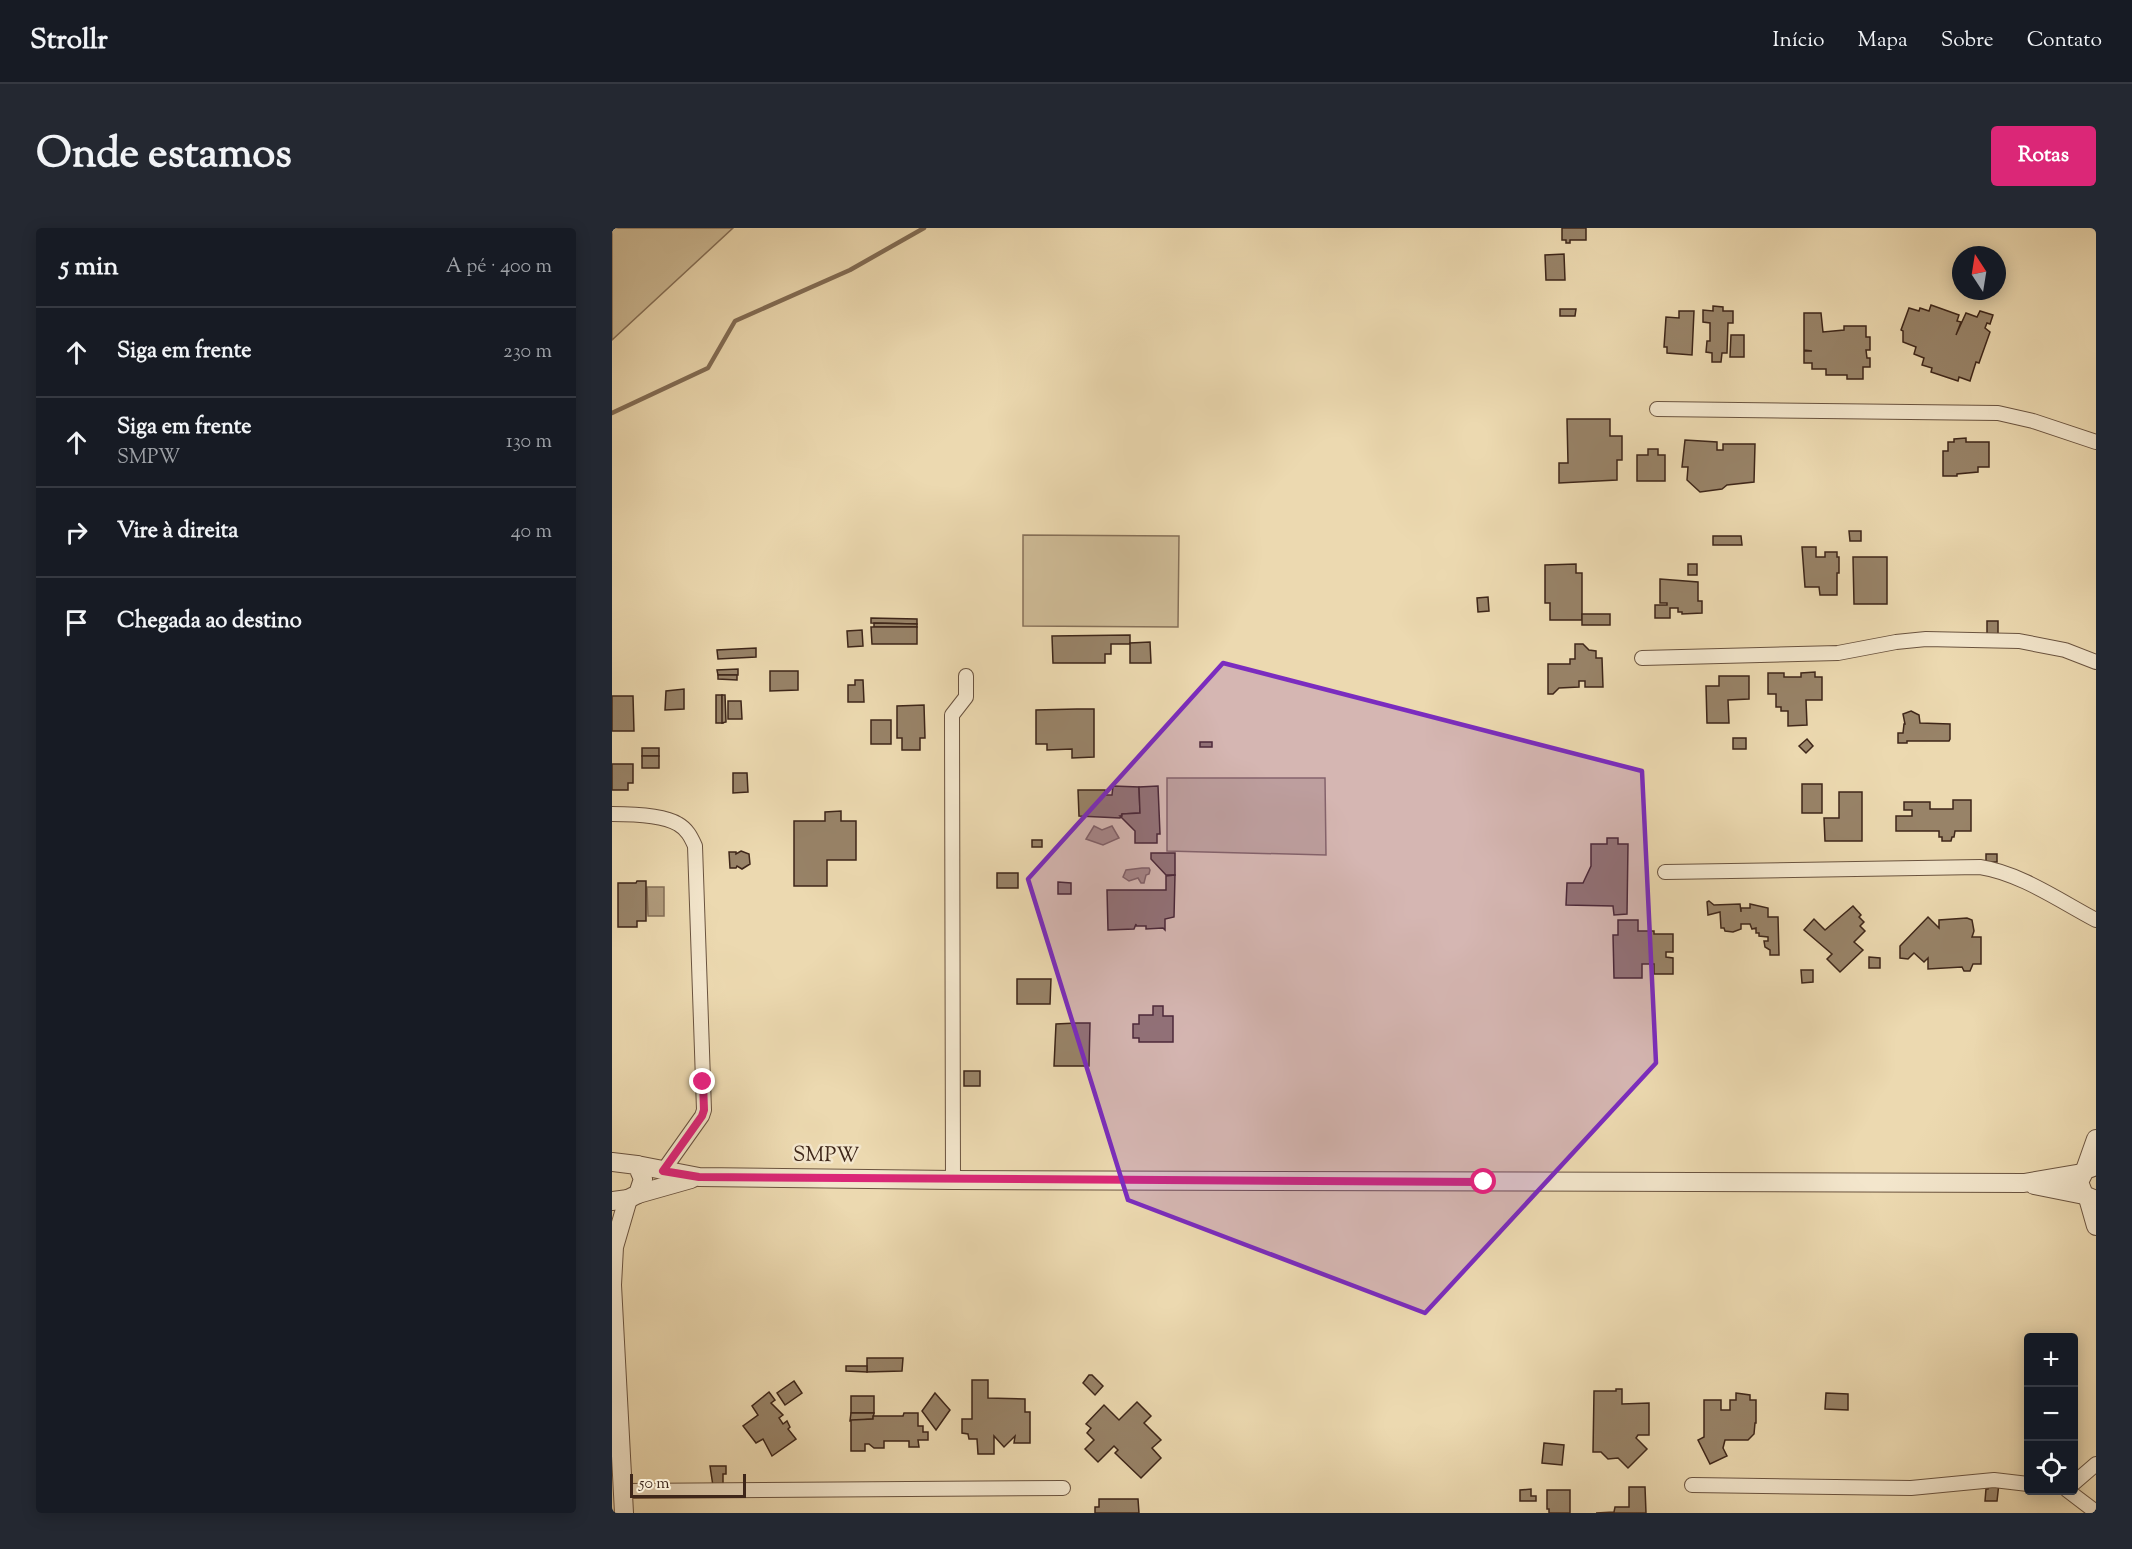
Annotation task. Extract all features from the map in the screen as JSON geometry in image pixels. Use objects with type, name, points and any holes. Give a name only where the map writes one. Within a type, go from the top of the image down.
[{"type":"street","points":[[1657,410],[1998,413],[2033,421],[2096,442]]},
{"type":"street","points":[[1642,658],[1838,653],[1896,642],[1967,639],[2019,641],[2042,645],[2096,662]]},
{"type":"street","points":[[953,1180],[952,715],[966,697],[966,676]]},
{"type":"street","points":[[612,814],[628,814],[676,822],[690,835],[695,846],[704,1110],[663,1171]]},
{"type":"street","points":[[1665,872],[1980,867],[1996,869],[2012,876],[2096,920]]},
{"type":"street","points":[[2096,1139],[2088,1170],[2080,1187],[2089,1198],[2096,1226]]},
{"type":"street","name":"SMPW","points":[[612,1162],[699,1177],[953,1180],[2024,1183]]},
{"type":"street","points":[[624,1513],[612,1285],[613,1244],[626,1198],[643,1179],[637,1166]]},
{"type":"street","points":[[2024,1183],[2088,1170]]},
{"type":"street","name":"SMPW","points":[[626,1198],[699,1177]]},
{"type":"street","points":[[2024,1183],[2089,1198]]},
{"type":"street","points":[[2078,1479],[2096,1464]]},
{"type":"street","points":[[1692,1485],[1911,1488],[1994,1480],[2024,1484]]},
{"type":"street","points":[[624,1491],[1063,1488]]},
{"type":"street","points":[[2073,1495],[2096,1512]]},
{"type":"highlighted area","points":[[1223,663],[1642,771],[1656,1063],[1425,1313],[1128,1200],[1028,879]]},
{"type":"shaded area","points":[[612,228],[733,228],[612,340]]},
{"type":"shaded area","points":[[1023,535],[1179,536],[1178,627],[1023,626]]},
{"type":"shaded area","points":[[1167,778],[1325,778],[1326,855],[1167,851]]},
{"type":"shaded area","points":[[1094,826],[1102,830],[1112,826],[1119,838],[1103,845],[1086,839]]},
{"type":"shaded area","points":[[1142,868],[1150,870],[1144,883],[1141,883],[1138,878],[1129,881],[1123,877],[1126,870]]},
{"type":"shaded area","points":[[647,887],[664,887],[664,916],[648,916]]},
{"type":"building","points":[[1562,228],[1586,228],[1586,240],[1570,240],[1570,243],[1566,243],[1566,240],[1562,240]]},
{"type":"building","points":[[1564,254],[1565,280],[1546,280],[1545,255]]},
{"type":"building","points":[[1931,305],[1959,315],[1957,321],[1961,322],[1956,335],[1966,313],[1977,317],[1980,311],[1993,315],[1990,324],[1987,323],[1985,328],[1990,332],[1970,381],[1959,377],[1958,381],[1931,372],[1932,368],[1922,365],[1924,358],[1914,354],[1916,347],[1903,342],[1903,331],[1901,330],[1909,308],[1929,311]]},
{"type":"building","points":[[1713,306],[1723,307],[1723,311],[1733,311],[1733,323],[1728,323],[1727,353],[1722,353],[1721,362],[1712,362],[1712,353],[1706,352],[1707,341],[1710,341],[1710,323],[1703,322],[1703,310],[1713,311]]},
{"type":"building","points":[[1560,309],[1576,309],[1575,316],[1560,316]]},
{"type":"building","points":[[1679,311],[1694,311],[1692,355],[1667,353],[1667,347],[1664,347],[1666,317],[1679,318]]},
{"type":"building","points":[[1804,313],[1821,313],[1823,332],[1844,330],[1844,326],[1866,326],[1866,337],[1870,337],[1870,350],[1866,350],[1867,358],[1870,358],[1870,367],[1863,367],[1863,379],[1847,379],[1847,375],[1826,375],[1826,369],[1812,369],[1812,363],[1804,363],[1804,351],[1812,351],[1804,350]]},
{"type":"building","points":[[1731,335],[1744,335],[1744,357],[1730,357]]},
{"type":"building","points":[[1567,419],[1610,419],[1610,436],[1622,436],[1622,460],[1617,460],[1617,480],[1559,483],[1559,463],[1568,463]]},
{"type":"building","points":[[1966,438],[1966,442],[1989,442],[1989,467],[1978,467],[1978,472],[1943,476],[1943,451],[1948,451],[1948,442]]},
{"type":"building","points":[[1685,440],[1717,442],[1717,450],[1723,450],[1723,444],[1755,444],[1754,482],[1727,485],[1722,489],[1700,492],[1687,480],[1688,467],[1682,467]]},
{"type":"building","points":[[1648,449],[1658,449],[1658,455],[1665,455],[1665,481],[1637,481],[1637,455],[1648,455]]},
{"type":"building","points":[[1849,531],[1861,531],[1861,541],[1850,541]]},
{"type":"building","points":[[1713,536],[1741,536],[1742,545],[1713,545]]},
{"type":"building","points":[[1802,547],[1816,547],[1816,557],[1825,557],[1825,552],[1837,552],[1839,573],[1837,573],[1837,595],[1820,595],[1819,587],[1805,587]]},
{"type":"building","points":[[1853,557],[1887,557],[1887,604],[1854,604]]},
{"type":"building","points":[[1576,564],[1576,573],[1582,573],[1582,620],[1550,620],[1550,603],[1545,603],[1545,565]]},
{"type":"building","points":[[1688,564],[1697,564],[1697,575],[1688,575]]},
{"type":"building","points":[[1660,579],[1698,582],[1698,601],[1702,601],[1702,613],[1682,614],[1678,612],[1678,608],[1670,608],[1670,618],[1655,618],[1655,605],[1667,605],[1667,603],[1660,603]]},
{"type":"building","points":[[1488,597],[1489,611],[1478,612],[1477,598]]},
{"type":"building","points":[[1582,614],[1610,614],[1610,625],[1582,625]]},
{"type":"building","points":[[871,618],[917,619],[917,624],[871,623]]},
{"type":"building","points":[[1987,621],[1998,621],[1998,634],[1987,634]]},
{"type":"building","points":[[874,623],[917,624],[917,627],[874,627]]},
{"type":"building","points":[[871,627],[917,627],[917,644],[872,644]]},
{"type":"building","points":[[862,630],[863,646],[848,647],[847,631]]},
{"type":"building","points":[[1130,635],[1130,644],[1111,644],[1111,654],[1105,654],[1105,663],[1053,663],[1052,636]]},
{"type":"building","points":[[1150,642],[1151,663],[1130,663],[1130,643]]},
{"type":"building","points":[[1575,644],[1583,644],[1589,650],[1596,651],[1596,658],[1602,658],[1603,687],[1585,687],[1585,681],[1579,681],[1579,687],[1559,688],[1553,694],[1548,694],[1548,664],[1570,664],[1570,659],[1575,659]]},
{"type":"building","points":[[756,648],[756,657],[718,659],[717,650]]},
{"type":"building","points":[[738,669],[738,675],[718,675],[717,670]]},
{"type":"building","points":[[770,671],[798,671],[798,690],[770,691]]},
{"type":"building","points":[[1815,672],[1815,677],[1822,677],[1822,700],[1806,700],[1807,725],[1788,726],[1788,711],[1781,711],[1781,707],[1776,707],[1776,694],[1768,694],[1768,673],[1784,673],[1784,677],[1801,677],[1801,673]]},
{"type":"building","points":[[718,675],[737,675],[737,680],[718,679]]},
{"type":"building","points":[[1719,676],[1749,676],[1749,699],[1728,700],[1729,723],[1707,723],[1706,686],[1719,686]]},
{"type":"building","points":[[855,680],[863,680],[864,702],[848,702],[848,685],[855,685]]},
{"type":"building","points":[[684,689],[684,709],[665,710],[666,691]]},
{"type":"building","points":[[716,695],[722,695],[723,723],[716,723]]},
{"type":"building","points":[[722,695],[725,695],[726,722],[722,723]]},
{"type":"building","points":[[612,696],[633,696],[634,731],[612,731]]},
{"type":"building","points":[[728,701],[741,701],[742,719],[728,719]]},
{"type":"building","points":[[924,705],[925,738],[920,738],[920,750],[902,750],[902,738],[897,738],[897,706]]},
{"type":"building","points":[[1094,709],[1094,757],[1072,758],[1072,749],[1047,750],[1047,744],[1036,744],[1036,710]]},
{"type":"building","points":[[1911,711],[1919,715],[1920,723],[1950,724],[1949,741],[1898,743],[1898,733],[1903,733],[1905,724],[1903,714]]},
{"type":"building","points":[[871,720],[891,720],[891,744],[871,744]]},
{"type":"building","points":[[1733,738],[1746,738],[1746,749],[1733,749]]},
{"type":"building","points":[[1807,739],[1813,746],[1806,753],[1799,746]]},
{"type":"building","points":[[1200,742],[1212,742],[1212,747],[1200,747]]},
{"type":"building","points":[[642,748],[659,748],[659,756],[642,756]]},
{"type":"building","points":[[642,756],[659,756],[659,768],[642,768]]},
{"type":"building","points":[[612,764],[633,764],[633,783],[628,783],[628,790],[612,790]]},
{"type":"building","points":[[733,773],[747,773],[748,792],[733,793]]},
{"type":"building","points":[[1802,784],[1822,784],[1822,813],[1802,813]]},
{"type":"building","points":[[1113,786],[1139,787],[1140,813],[1122,814],[1120,818],[1079,816],[1078,790],[1105,790],[1105,795],[1112,795]]},
{"type":"building","points":[[1158,786],[1160,834],[1157,834],[1157,843],[1135,843],[1135,831],[1120,816],[1140,813],[1139,787]]},
{"type":"building","points":[[1839,792],[1862,792],[1862,841],[1825,841],[1824,818],[1839,818]]},
{"type":"building","points":[[1953,800],[1971,800],[1971,831],[1955,831],[1951,841],[1942,841],[1939,831],[1896,831],[1896,816],[1912,816],[1912,810],[1904,810],[1904,802],[1930,802],[1930,809],[1953,809]]},
{"type":"building","points":[[841,811],[841,821],[856,821],[856,860],[827,860],[827,886],[794,886],[794,821],[825,821],[825,812]]},
{"type":"building","points":[[1607,838],[1618,838],[1618,844],[1628,844],[1627,914],[1614,915],[1613,906],[1566,905],[1567,883],[1583,883],[1591,866],[1591,844],[1607,844]]},
{"type":"building","points":[[1032,840],[1042,840],[1042,847],[1032,847]]},
{"type":"building","points":[[741,851],[749,854],[750,864],[742,869],[737,866],[730,868],[729,852],[736,852],[736,854]]},
{"type":"building","points":[[1151,853],[1175,853],[1175,875],[1166,875],[1151,859]]},
{"type":"building","points":[[1986,854],[1997,854],[1997,862],[1986,862]]},
{"type":"building","points":[[997,873],[1018,873],[1018,888],[997,888]]},
{"type":"building","points":[[1175,875],[1174,917],[1165,919],[1165,930],[1163,928],[1146,929],[1146,926],[1136,926],[1136,924],[1134,929],[1108,930],[1107,890],[1166,890],[1166,876]]},
{"type":"building","points":[[646,881],[646,921],[637,921],[637,927],[618,927],[618,883],[636,883]]},
{"type":"building","points":[[1058,882],[1071,883],[1071,894],[1058,894]]},
{"type":"building","points":[[1707,902],[1714,905],[1740,904],[1741,912],[1741,908],[1750,908],[1750,904],[1768,908],[1768,917],[1778,917],[1779,955],[1770,955],[1770,950],[1765,947],[1764,941],[1768,941],[1768,937],[1759,936],[1756,928],[1752,929],[1750,924],[1741,924],[1741,929],[1733,932],[1721,928],[1720,912],[1708,915]]},
{"type":"building","points":[[1853,906],[1864,922],[1860,926],[1865,931],[1854,942],[1863,950],[1840,972],[1827,959],[1832,954],[1804,930],[1814,919],[1825,930]]},
{"type":"building","points":[[1928,917],[1939,928],[1939,920],[1967,918],[1972,920],[1974,931],[1972,937],[1981,937],[1981,964],[1973,964],[1970,971],[1964,971],[1962,967],[1928,969],[1928,958],[1924,962],[1914,953],[1908,959],[1900,958],[1900,946]]},
{"type":"building","points":[[1618,920],[1638,920],[1638,931],[1673,934],[1673,952],[1666,952],[1666,957],[1673,958],[1673,974],[1654,974],[1654,964],[1642,964],[1642,978],[1614,978],[1613,935],[1618,935]]},
{"type":"building","points":[[1869,957],[1880,958],[1880,968],[1869,968]]},
{"type":"building","points":[[1801,970],[1813,970],[1813,982],[1802,983]]},
{"type":"building","points":[[1017,979],[1051,979],[1050,1004],[1017,1004]]},
{"type":"building","points":[[1153,1006],[1163,1006],[1163,1016],[1173,1016],[1173,1042],[1139,1042],[1139,1038],[1133,1038],[1133,1024],[1139,1024],[1139,1015],[1153,1015]]},
{"type":"building","points":[[1090,1023],[1089,1066],[1054,1066],[1056,1024]]},
{"type":"building","points":[[964,1071],[980,1071],[980,1086],[964,1086]]},
{"type":"building","points":[[867,1358],[903,1358],[902,1371],[867,1372]]},
{"type":"building","points":[[846,1366],[867,1366],[867,1372],[846,1371]]},
{"type":"building","points":[[1089,1375],[1092,1375],[1103,1386],[1095,1395],[1083,1383]]},
{"type":"building","points":[[972,1380],[988,1380],[988,1398],[1025,1399],[1025,1412],[1030,1412],[1030,1443],[1014,1443],[1015,1436],[1004,1447],[994,1436],[994,1454],[978,1454],[977,1439],[969,1439],[968,1434],[962,1433],[962,1419],[972,1419]]},
{"type":"building","points":[[794,1381],[802,1393],[785,1405],[777,1393]]},
{"type":"building","points":[[1616,1389],[1622,1389],[1622,1404],[1649,1403],[1649,1435],[1638,1435],[1636,1438],[1647,1449],[1628,1468],[1618,1458],[1608,1459],[1601,1452],[1593,1452],[1594,1391],[1616,1391]]},
{"type":"building","points":[[769,1392],[775,1400],[771,1403],[783,1415],[779,1418],[783,1424],[787,1421],[790,1427],[788,1429],[796,1439],[772,1456],[763,1439],[756,1443],[743,1426],[758,1415],[752,1406]]},
{"type":"building","points":[[935,1393],[950,1410],[936,1430],[922,1411]]},
{"type":"building","points":[[1736,1393],[1750,1395],[1750,1400],[1756,1400],[1754,1434],[1748,1440],[1725,1440],[1723,1448],[1727,1456],[1710,1464],[1698,1440],[1704,1437],[1704,1400],[1721,1400],[1721,1410],[1730,1410],[1730,1400],[1736,1400]]},
{"type":"building","points":[[1826,1393],[1848,1394],[1848,1410],[1825,1409]]},
{"type":"building","points":[[851,1396],[874,1396],[874,1413],[851,1413]]},
{"type":"building","points":[[1137,1402],[1151,1416],[1144,1423],[1161,1440],[1152,1448],[1161,1458],[1141,1478],[1115,1453],[1118,1450],[1114,1446],[1098,1462],[1085,1449],[1094,1440],[1087,1433],[1091,1428],[1086,1424],[1104,1405],[1119,1420]]},
{"type":"building","points":[[851,1413],[874,1413],[873,1419],[850,1421]]},
{"type":"building","points":[[904,1413],[918,1413],[918,1426],[923,1426],[923,1432],[928,1432],[928,1440],[918,1440],[919,1447],[909,1447],[909,1441],[884,1441],[884,1448],[874,1448],[865,1444],[865,1451],[851,1451],[851,1420],[873,1419],[873,1416],[903,1416]]},
{"type":"building","points":[[1544,1443],[1564,1445],[1562,1465],[1542,1463]]},
{"type":"building","points":[[710,1466],[726,1466],[723,1486],[713,1486]]},
{"type":"building","points":[[1989,1483],[1999,1483],[1997,1501],[1985,1501]]},
{"type":"building","points":[[1629,1487],[1645,1487],[1646,1513],[1596,1513],[1614,1512],[1615,1507],[1629,1507]]},
{"type":"building","points":[[1531,1489],[1531,1496],[1536,1496],[1536,1501],[1520,1501],[1520,1490]]},
{"type":"building","points":[[1547,1490],[1570,1490],[1570,1513],[1549,1513]]},
{"type":"building","points":[[1099,1499],[1138,1499],[1139,1513],[1095,1513],[1095,1507],[1099,1507]]},
{"type":"waterway","points":[[612,413],[708,368],[735,321],[850,270],[924,228]]},
{"type":"route","points":[[703,1082],[704,1110],[702,1116],[663,1171],[699,1177],[1484,1182]]}]
